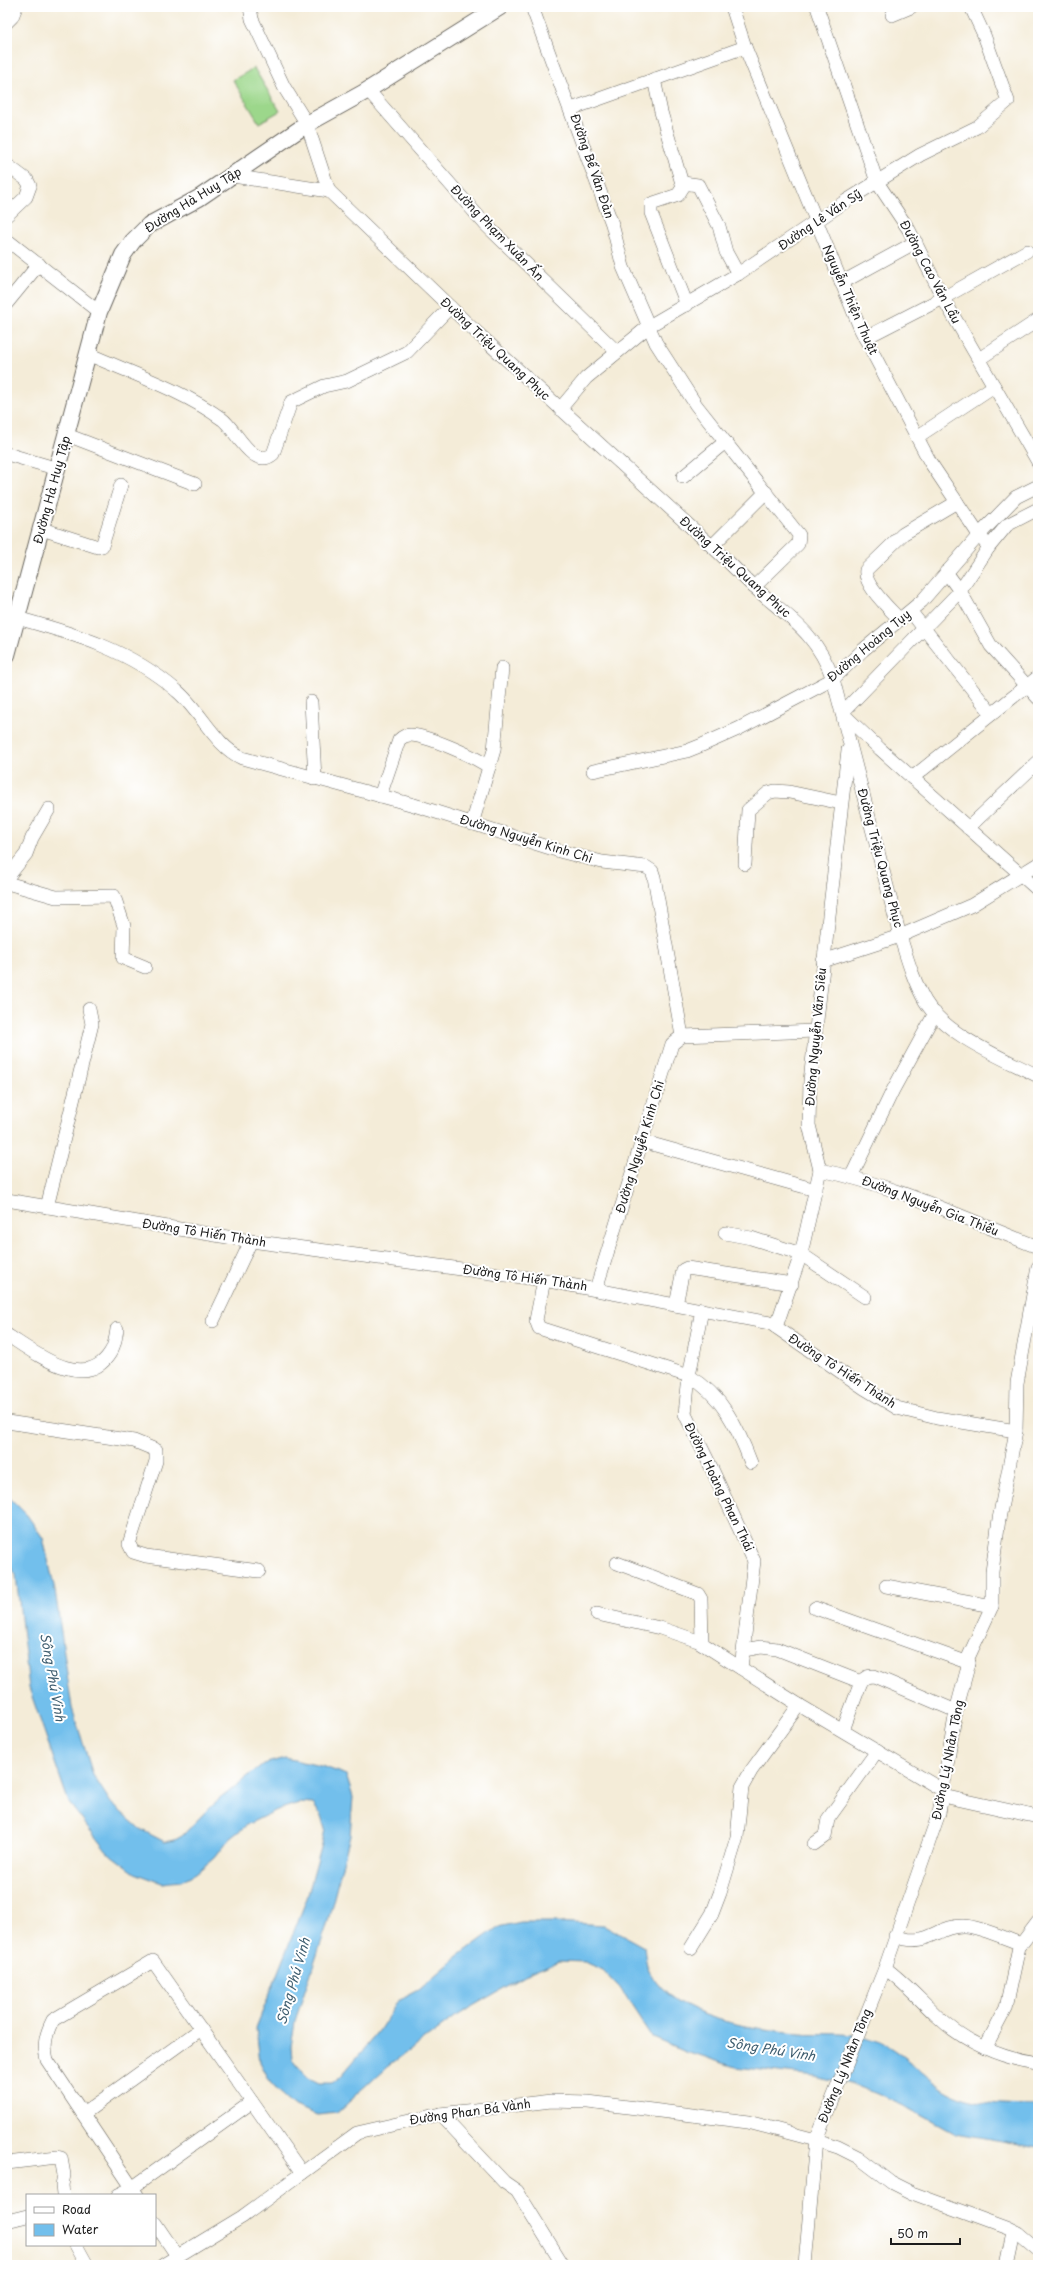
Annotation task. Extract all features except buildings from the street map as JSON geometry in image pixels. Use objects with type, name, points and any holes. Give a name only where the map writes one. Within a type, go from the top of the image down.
[{"type":"main road","name":"Đường Hà Huy Tập","points":[[7,655],[99,312],[123,255],[133,241],[148,225],[233,176],[307,124],[368,90],[500,7]]},
{"type":"street","points":[[7,22],[12,17],[16,7]]},
{"type":"street","name":"Đường Triệu Quang Phục","points":[[250,7],[252,19],[284,87],[307,124],[329,191],[450,307],[560,409],[712,546],[754,586],[806,631],[828,666],[833,679],[900,936],[912,975],[926,1002],[947,1026],[1038,1076]]},
{"type":"street","name":"Đường Bế Văn Đàn","points":[[532,7],[571,109],[612,224],[623,267],[649,326],[676,375],[696,405],[799,535],[800,540],[798,544],[754,586]]},
{"type":"street","name":"Nguyễn Thiện Thuật","points":[[732,7],[745,47],[815,223],[865,338],[930,462],[979,535],[989,547]]},
{"type":"street","name":"Đường Cao Văn Lầu","points":[[817,7],[877,182],[916,242],[944,298],[1038,462]]},
{"type":"street","points":[[892,15],[911,7]]},
{"type":"street","name":"Đường Lê Văn Sỹ","points":[[560,409],[586,378],[649,326],[738,274],[920,155],[977,127],[1008,101],[994,61],[971,7]]},
{"type":"street","points":[[571,109],[745,47]]},
{"type":"street","points":[[654,79],[661,112],[683,183],[682,192],[678,195],[653,202],[650,208],[687,305]]},
{"type":"street","name":"Đường Phạm Xuân Ấn","points":[[368,90],[485,224],[617,352]]},
{"type":"street","points":[[7,165],[27,180],[30,186],[26,197],[7,215]]},
{"type":"street","points":[[233,176],[329,191]]},
{"type":"street","points":[[683,183],[698,185],[719,226],[726,252],[738,274]]},
{"type":"street","points":[[7,240],[99,312]]},
{"type":"street","points":[[841,282],[916,242]]},
{"type":"street","points":[[865,338],[944,298],[1027,251]]},
{"type":"street","points":[[7,303],[39,264]]},
{"type":"street","points":[[88,354],[194,402],[223,420],[256,456],[268,458],[277,448],[291,402],[324,386],[347,381],[407,352],[450,307]]},
{"type":"street","points":[[979,359],[1038,320]]},
{"type":"street","points":[[918,438],[994,386]]},
{"type":"street","points":[[67,435],[195,484]]},
{"type":"street","points":[[683,477],[726,442]]},
{"type":"street","points":[[7,454],[58,469]]},
{"type":"street","points":[[42,529],[98,547],[102,546],[121,485]]},
{"type":"street","name":"Đường Hoàng Tụy","points":[[593,771],[687,751],[745,726],[833,679],[863,650],[911,612],[979,535],[1016,497],[1038,486]]},
{"type":"street","points":[[712,546],[766,492]]},
{"type":"street","points":[[900,620],[868,583],[865,576],[866,570],[903,534],[957,502]]},
{"type":"street","points":[[1038,509],[1007,525],[989,547],[960,591],[924,627],[898,657],[842,713],[912,778],[1038,890]]},
{"type":"street","points":[[946,572],[960,591],[992,646],[1038,698]]},
{"type":"street","points":[[911,612],[991,713]]},
{"type":"street","name":"Đường Nguyễn Kinh Chi","points":[[17,618],[83,637],[123,654],[139,663],[177,690],[202,717],[227,750],[234,754],[315,779],[442,813],[472,824],[583,858],[602,862],[636,865],[646,867],[652,871],[682,1036],[672,1044],[596,1289]]},
{"type":"street","points":[[472,824],[494,750],[502,668]]},
{"type":"street","points":[[912,778],[991,713],[1038,677]]},
{"type":"street","points":[[311,702],[315,779]]},
{"type":"street","points":[[380,796],[397,744],[399,740],[407,735],[412,735],[442,745],[475,759],[489,767]]},
{"type":"street","name":"Đường Nguyễn Văn Siêu","points":[[776,1327],[792,1284],[801,1254],[820,1170],[809,1125],[810,1081],[822,961],[849,742]]},
{"type":"street","points":[[968,828],[1038,762]]},
{"type":"street","points":[[745,864],[748,810],[768,792],[789,792],[841,803]]},
{"type":"street","points":[[7,878],[26,854],[32,838],[49,809]]},
{"type":"street","points":[[822,961],[900,936],[972,905],[1038,864]]},
{"type":"street","points":[[7,884],[56,897],[114,896],[124,926],[123,958],[145,967]]},
{"type":"street","points":[[47,1207],[92,1024],[89,1009]]},
{"type":"street","points":[[851,1177],[893,1090],[935,1013]]},
{"type":"street","points":[[682,1036],[815,1031]]},
{"type":"street","points":[[641,1141],[816,1190]]},
{"type":"street","name":"Đường Nguyễn Gia Thiều","points":[[820,1170],[851,1177],[916,1199],[1038,1247]]},
{"type":"street","name":"Đường Tô Hiến Thành","points":[[7,1200],[251,1241],[544,1280],[770,1323],[864,1388],[897,1408],[937,1418],[1016,1431]]},
{"type":"street","points":[[725,1233],[751,1238],[801,1254],[865,1296]]},
{"type":"street","points":[[213,1321],[251,1241]]},
{"type":"street","name":"Đường Lý Nhân Tông","points":[[805,2265],[816,2140],[885,1968],[895,1936],[921,1870],[944,1793],[956,1711],[969,1663],[968,1658],[992,1606],[992,1572],[999,1519],[1016,1431],[1017,1383],[1038,1267]]},
{"type":"street","points":[[676,1305],[683,1270],[687,1268],[792,1284]]},
{"type":"street","points":[[544,1280],[536,1320],[539,1328],[689,1376],[701,1383],[733,1419],[751,1462]]},
{"type":"street","name":"Đường Hoàng Phan Thái","points":[[702,1310],[684,1404],[686,1420],[711,1467],[754,1561],[741,1668]]},
{"type":"street","points":[[7,1335],[63,1367],[81,1371],[91,1369],[108,1355],[117,1329]]},
{"type":"street","points":[[7,1422],[134,1440],[156,1450],[156,1461],[129,1544],[133,1552],[146,1556],[259,1571]]},
{"type":"street","points":[[617,1563],[698,1594],[701,1599],[702,1643]]},
{"type":"street","points":[[886,1586],[992,1606]]},
{"type":"street","points":[[815,1608],[969,1663]]},
{"type":"street","points":[[597,1614],[660,1628],[702,1643],[944,1793],[1038,1817]]},
{"type":"street","points":[[744,1650],[761,1647],[777,1649],[861,1682]]},
{"type":"street","points":[[843,1730],[861,1682],[865,1677],[874,1676],[956,1711]]},
{"type":"street","points":[[691,1948],[712,1914],[720,1892],[736,1837],[742,1787],[758,1761],[800,1705]]},
{"type":"street","points":[[814,1844],[824,1836],[830,1815],[877,1751]]},
{"type":"street","points":[[985,2048],[1006,2008],[1021,1944],[1038,1922]]},
{"type":"street","points":[[895,1936],[907,1941],[916,1941],[966,1926],[1021,1944]]},
{"type":"street","points":[[134,2192],[47,2060],[44,2047],[47,2032],[53,2020],[154,1961],[302,2173]]},
{"type":"street","points":[[885,1968],[951,2029],[985,2048],[1019,2061],[1038,2064]]},
{"type":"street","points":[[83,2114],[201,2029]]},
{"type":"street","name":"Đường Phan Bá Vành","points":[[163,2265],[242,2217],[357,2133],[440,2114],[551,2101],[588,2102],[748,2122],[816,2140],[838,2147],[858,2157],[892,2183],[912,2193],[1014,2232],[1038,2250]]},
{"type":"street","points":[[123,2194],[134,2192],[252,2102]]},
{"type":"street","points":[[440,2114],[504,2182],[517,2191],[563,2265]]},
{"type":"street","points":[[7,2164],[57,2157],[61,2158],[64,2175],[62,2185],[63,2194]]},
{"type":"street","points":[[7,2221],[26,2216]]},
{"type":"street","points":[[156,2224],[178,2257]]},
{"type":"street","points":[[1007,2265],[1014,2232]]},
{"type":"street","points":[[77,2246],[87,2265]]},
{"type":"green space","points":[[254,68],[280,111],[259,123],[233,80]]},
{"type":"water","name":"Sông Phú Vinh","points":[[7,1495],[27,1515],[43,1538],[55,1590],[72,1708],[93,1775],[111,1803],[140,1829],[165,1842],[175,1840],[182,1836],[211,1806],[263,1764],[285,1758],[325,1767],[346,1775],[353,1797],[350,1836],[326,1928],[295,2021],[291,2047],[292,2059],[307,2077],[319,2083],[332,2083],[342,2075],[379,2031],[398,2001],[419,1990],[457,1957],[498,1927],[521,1922],[557,1922],[604,1925],[644,1947],[649,1971],[660,1987],[676,2000],[695,2011],[737,2024],[760,2028],[800,2033],[847,2034],[866,2037],[884,2044],[903,2057],[931,2080],[949,2092],[960,2097],[982,2102],[1038,2105],[1038,2148],[955,2134],[904,2106],[855,2085],[814,2076],[735,2067],[686,2051],[652,2037],[620,1988],[603,1970],[585,1962],[559,1961],[530,1973],[459,2014],[388,2066],[337,2113],[317,2115],[293,2105],[273,2087],[260,2062],[256,2028],[307,1898],[325,1829],[320,1814],[313,1804],[299,1803],[277,1810],[248,1824],[229,1839],[215,1857],[196,1873],[181,1881],[162,1883],[135,1873],[107,1852],[69,1803],[29,1688],[16,1575],[7,1561]]}]
